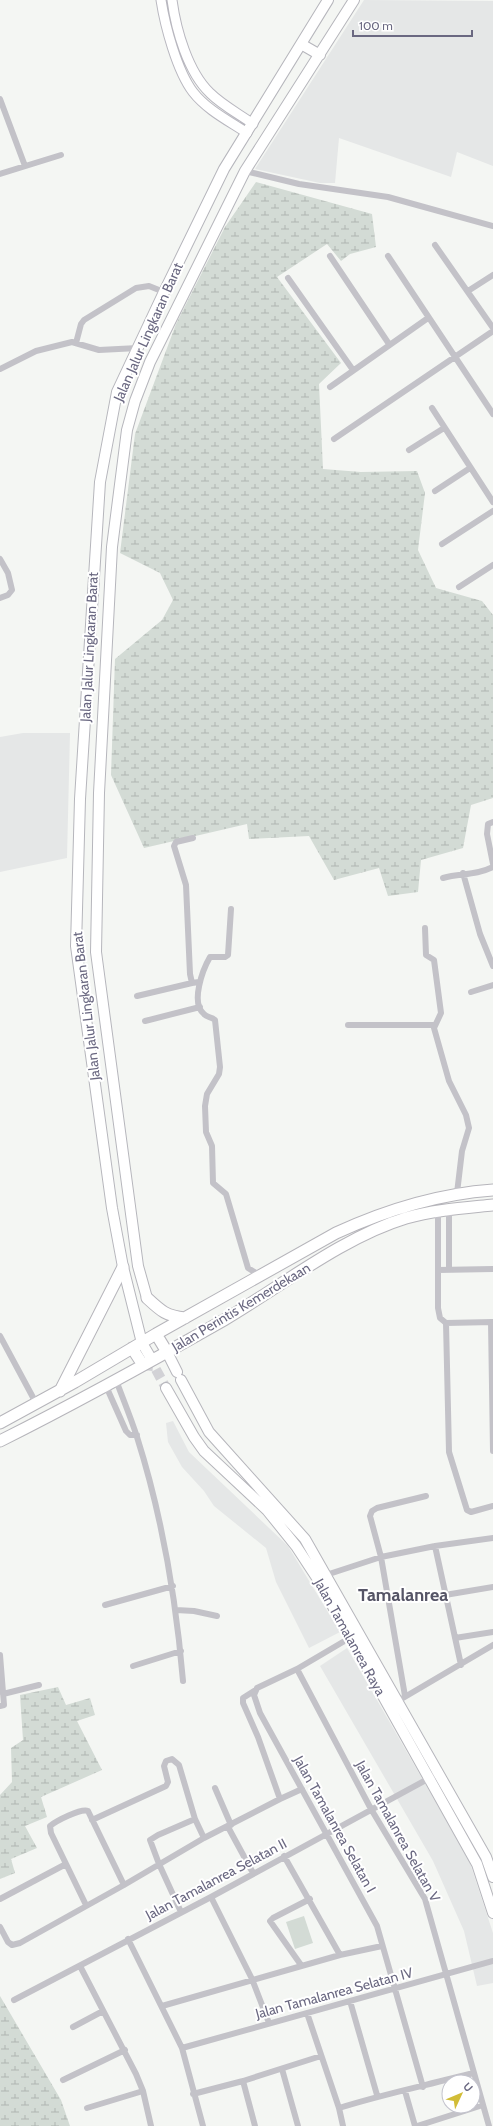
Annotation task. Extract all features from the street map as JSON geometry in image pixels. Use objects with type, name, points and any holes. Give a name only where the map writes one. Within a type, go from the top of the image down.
[{"type":"highway","name":"Jalan Perintis Kemerdekaan","points":[[0,1423],[60,1391],[156,1334],[336,1233],[374,1216],[457,1193],[493,1190]]},
{"type":"highway","name":"Jalan Perintis Kemerdekaan","points":[[0,1441],[106,1386],[167,1352],[329,1254],[367,1235],[406,1218],[449,1210],[493,1205]]},
{"type":"highway","points":[[60,1391],[122,1267]]},
{"type":"highway","points":[[147,1298],[162,1312],[171,1316],[185,1318]]},
{"type":"highway","points":[[156,1334],[167,1352]]},
{"type":"highway","points":[[137,1346],[147,1363]]},
{"type":"main road","points":[[160,0],[164,24],[193,92],[208,108],[250,129]]},
{"type":"main road","points":[[172,0],[175,23],[198,79],[211,94],[250,129]]},
{"type":"main road","name":"Jalan Jalur Lingkaran Barat","points":[[137,1346],[111,1202],[76,946],[80,799],[100,482],[110,425],[118,392],[164,292],[224,169],[328,0]]},
{"type":"main road","name":"Jalan Jalur Lingkaran Barat","points":[[147,1298],[138,1266],[134,1244],[96,952],[99,794],[112,547],[127,430],[135,401],[150,362],[245,171],[354,0]]},
{"type":"main road","points":[[301,44],[320,55]]},
{"type":"main road","points":[[95,545],[112,547]]},
{"type":"main road","name":"Jalan Tamalanrea Raya","points":[[167,1352],[209,1432],[305,1539],[326,1575],[355,1635],[433,1776],[486,1857],[493,1877]]},
{"type":"main road","name":"Jalan Tamalanrea Raya","points":[[166,1388],[204,1451],[267,1510],[296,1546],[355,1635],[396,1702],[477,1864],[493,1913]]},
{"type":"main road","points":[[296,1546],[305,1539]]},
{"type":"street","points":[[0,99],[25,166]]},
{"type":"street","points":[[0,174],[61,154]]},
{"type":"street","points":[[245,171],[299,184],[388,197],[493,226]]},
{"type":"street","points":[[334,439],[493,330],[468,291],[435,245]]},
{"type":"street","points":[[330,256],[389,344]]},
{"type":"street","points":[[388,256],[493,414]]},
{"type":"street","points":[[468,291],[493,275]]},
{"type":"street","points":[[288,278],[353,370]]},
{"type":"street","points":[[76,343],[81,324],[84,320],[136,288],[149,286],[164,292]]},
{"type":"street","points":[[330,387],[428,318]]},
{"type":"street","points":[[0,369],[36,351],[76,343],[99,350],[138,348]]},
{"type":"street","points":[[432,408],[493,502]]},
{"type":"street","points":[[409,450],[444,428]]},
{"type":"street","points":[[435,491],[470,468]]},
{"type":"street","points":[[442,544],[493,511]]},
{"type":"street","points":[[0,559],[8,573],[12,586],[10,593],[3,597]]},
{"type":"street","points":[[459,587],[493,565]]},
{"type":"street","points":[[442,878],[463,873],[472,875],[493,865],[486,832],[488,824],[493,822]]},
{"type":"street","points":[[192,838],[176,842],[174,846],[180,860],[186,884],[189,967],[192,983]]},
{"type":"street","points":[[463,873],[480,934],[493,966]]},
{"type":"street","points":[[230,909],[228,955],[225,957],[210,957],[199,982],[198,998],[200,1007],[204,1014],[214,1020],[220,1067],[219,1074],[207,1094],[205,1106],[206,1132],[212,1146],[212,1181],[216,1188],[226,1194],[248,1268],[261,1276]]},
{"type":"street","points":[[425,928],[426,955],[434,960],[441,1013],[434,1026],[445,1069],[466,1115],[469,1128],[462,1151],[457,1193]]},
{"type":"street","points":[[137,996],[199,982]]},
{"type":"street","points":[[471,992],[493,985]]},
{"type":"street","points":[[145,1021],[200,1007]]},
{"type":"street","points":[[348,1025],[434,1026]]},
{"type":"street","points":[[449,1210],[449,1270]]},
{"type":"street","points":[[438,1212],[438,1308],[440,1318],[446,1323],[492,1322],[493,1451]]},
{"type":"street","points":[[438,1270],[493,1269]]},
{"type":"street","points":[[446,1323],[449,1452],[452,1464],[468,1512],[493,1506]]},
{"type":"street","points":[[0,1336],[36,1403]]},
{"type":"street","points":[[116,1380],[137,1435],[166,1551],[173,1586],[183,1681]]},
{"type":"street","points":[[106,1386],[126,1431],[130,1435],[137,1435]]},
{"type":"street","points":[[406,1696],[381,1557],[370,1516],[372,1511],[377,1508],[426,1496]]},
{"type":"street","points":[[326,1575],[381,1557],[435,1546],[493,1538]]},
{"type":"street","points":[[435,1546],[461,1665]]},
{"type":"street","points":[[105,1605],[173,1586]]},
{"type":"street","points":[[445,1595],[493,1587]]},
{"type":"street","points":[[176,1610],[199,1612],[217,1616]]},
{"type":"street","points":[[455,1638],[493,1632]]},
{"type":"street","points":[[280,1799],[258,1737],[243,1703],[243,1698],[355,1635]]},
{"type":"street","points":[[396,1702],[493,1645]]},
{"type":"street","points":[[133,1666],[181,1651]]},
{"type":"street","points":[[0,1655],[4,1705],[0,1706]]},
{"type":"street","name":"Jalan Tamalanrea Selatan V","points":[[297,1669],[371,1809],[424,1899],[489,2126]]},
{"type":"street","points":[[3,1694],[39,1686]]},
{"type":"street","name":"Jalan Tamalanrea Selatan I","points":[[254,1691],[258,1708],[374,1919],[396,1989],[423,2087]]},
{"type":"street","points":[[92,1820],[165,1787],[168,1782],[164,1766],[166,1761],[172,1759],[179,1765],[195,1819],[204,1838]]},
{"type":"street","name":"Jalan Tamalanrea Selatan II","points":[[14,2000],[128,1939],[211,1897],[433,1776]]},
{"type":"street","points":[[215,1788],[229,1826],[253,1873]]},
{"type":"street","points":[[0,1928],[8,1942],[15,1945],[124,1885],[204,1838],[280,1799],[302,1790]]},
{"type":"street","points":[[86,1905],[51,1833],[50,1826],[84,1809],[89,1812],[124,1885]]},
{"type":"street","points":[[181,1912],[159,1864],[150,1840],[195,1819]]},
{"type":"street","points":[[284,1856],[310,1899],[340,1954]]},
{"type":"street","points":[[0,1900],[66,1864]]},
{"type":"street","points":[[211,1897],[252,1979],[269,2023]]},
{"type":"street","points":[[300,1965],[270,1921],[310,1899]]},
{"type":"street","points":[[128,1939],[182,2048],[193,2094],[203,2126]]},
{"type":"street","points":[[162,2006],[340,1954],[382,1946]]},
{"type":"street","name":"Jalan Tamalanrea Selatan IV","points":[[182,2048],[269,2023],[446,1976],[493,1961]]},
{"type":"street","points":[[80,1966],[125,2050],[142,2091],[151,2126]]},
{"type":"street","points":[[350,2001],[378,2095]]},
{"type":"street","points":[[73,2027],[103,2011]]},
{"type":"street","points":[[307,2013],[339,2108],[343,2126]]},
{"type":"street","points":[[63,2080],[125,2050]]},
{"type":"street","points":[[193,2094],[243,2081],[322,2056]]},
{"type":"street","points":[[282,2069],[298,2126]]},
{"type":"street","points":[[339,2108],[378,2095],[423,2087],[473,2073]]},
{"type":"street","points":[[243,2081],[255,2126]]},
{"type":"street","points":[[87,2108],[142,2091]]},
{"type":"street","points":[[405,2091],[416,2126],[483,2105]]},
{"type":"shaded area","points":[[364,0],[493,1],[493,166],[457,152],[451,177],[339,138],[335,183],[320,183],[255,169]]},
{"type":"shaded area","points":[[23,733],[70,733],[67,858],[0,872],[0,737]]},
{"type":"shaded area","points":[[173,1421],[189,1452],[288,1546],[340,1632],[309,1648],[276,1582],[266,1548],[214,1506],[204,1491],[182,1467],[168,1442],[166,1423]]},
{"type":"shaded area","points":[[347,1648],[469,1860],[493,1933],[493,1983],[477,1986],[464,1931],[433,1861],[320,1666]]},
{"type":"green space","points":[[256,182],[372,214],[376,247],[350,254],[341,261],[327,244],[277,277],[341,363],[319,384],[323,469],[361,472],[417,471],[425,493],[418,550],[436,588],[482,601],[493,615],[493,798],[471,805],[463,848],[421,860],[418,892],[388,896],[379,868],[334,880],[309,836],[249,839],[247,824],[144,848],[111,775],[115,659],[162,620],[173,600],[160,573],[120,553],[135,434],[176,324],[225,227]]},
{"type":"green space","points":[[58,1687],[66,1705],[90,1698],[95,1715],[77,1721],[102,1770],[41,1797],[47,1817],[25,1826],[37,1848],[11,1859],[15,1873],[0,1879],[0,1795],[12,1782],[11,1748],[23,1740],[20,1695]]},
{"type":"green space","points":[[304,1916],[313,1943],[295,1949],[286,1922]]},
{"type":"green space","points":[[0,1996],[61,2100],[70,2126],[0,2126]]},
{"type":"tunnel","points":[[143,1365],[154,1366],[166,1388]]},
{"type":"district","name":"Tamalanrea","points":[[403,1595]]}]
